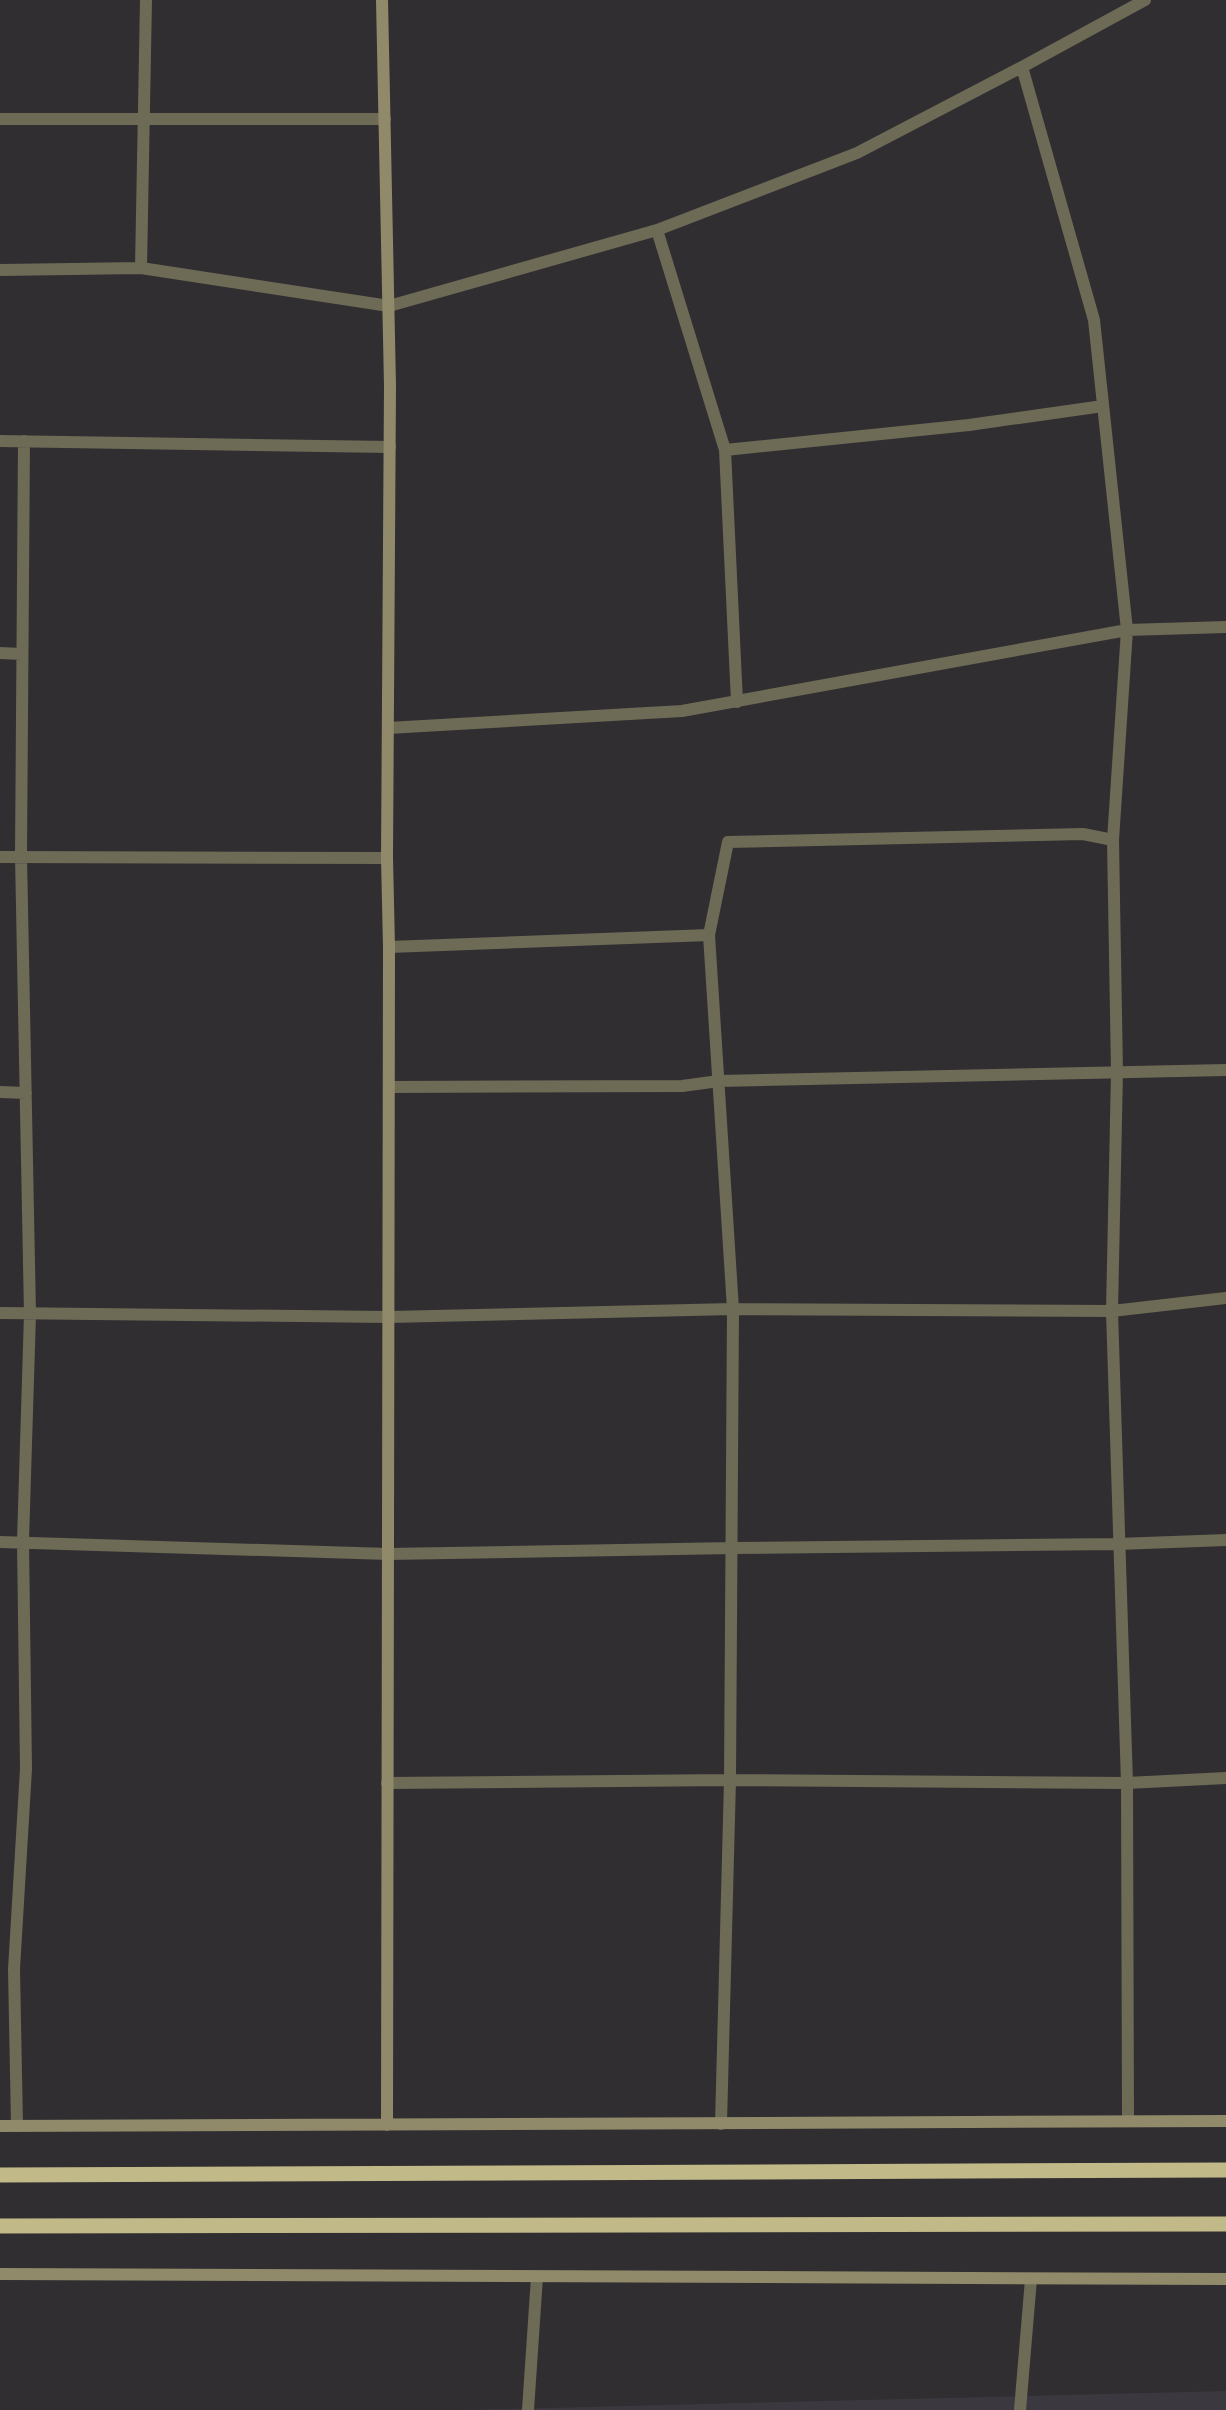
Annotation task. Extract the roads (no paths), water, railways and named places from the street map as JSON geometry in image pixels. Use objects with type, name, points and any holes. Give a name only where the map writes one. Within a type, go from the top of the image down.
[{"type":"highway","points":[[0,2175],[1226,2170]]},
{"type":"highway","points":[[0,2226],[1226,2224]]},
{"type":"street","points":[[141,268],[146,0]]},
{"type":"street","points":[[382,0],[390,447],[387,858],[389,947],[387,2125]]},
{"type":"street","points":[[0,270],[141,268],[388,306],[657,230],[857,152],[1022,67],[1145,0]]},
{"type":"street","points":[[1022,67],[1094,320],[1127,630],[1112,840],[1117,1072],[1112,1311],[1127,1783],[1128,2121]]},
{"type":"street","points":[[0,119],[385,119]]},
{"type":"street","points":[[657,230],[725,450],[737,702]]},
{"type":"street","points":[[725,450],[969,425],[1103,406]]},
{"type":"street","points":[[0,441],[390,447]]},
{"type":"street","points":[[17,2126],[14,1969],[26,1769],[23,1542],[30,1314],[21,856],[24,441]]},
{"type":"street","points":[[388,728],[682,711],[1127,630],[1226,627]]},
{"type":"street","points":[[0,653],[22,654]]},
{"type":"street","points":[[721,2124],[730,1780],[733,1309],[709,935],[728,842],[1083,834],[1112,840]]},
{"type":"street","points":[[0,857],[387,858]]},
{"type":"street","points":[[389,947],[709,935]]},
{"type":"street","points":[[389,1087],[682,1086],[719,1082],[1226,1070]]},
{"type":"street","points":[[0,1092],[26,1093]]},
{"type":"street","points":[[0,1314],[389,1317],[733,1309],[1112,1311],[1226,1298]]},
{"type":"street","points":[[0,1542],[388,1554],[1118,1544],[1226,1540]]},
{"type":"street","points":[[387,1783],[730,1780],[1127,1783],[1226,1778]]},
{"type":"street","points":[[0,2126],[1226,2121]]},
{"type":"street","points":[[0,2274],[1226,2279]]},
{"type":"street","points":[[528,2410],[537,2277]]},
{"type":"street","points":[[1020,2410],[1030,2279]]}]
